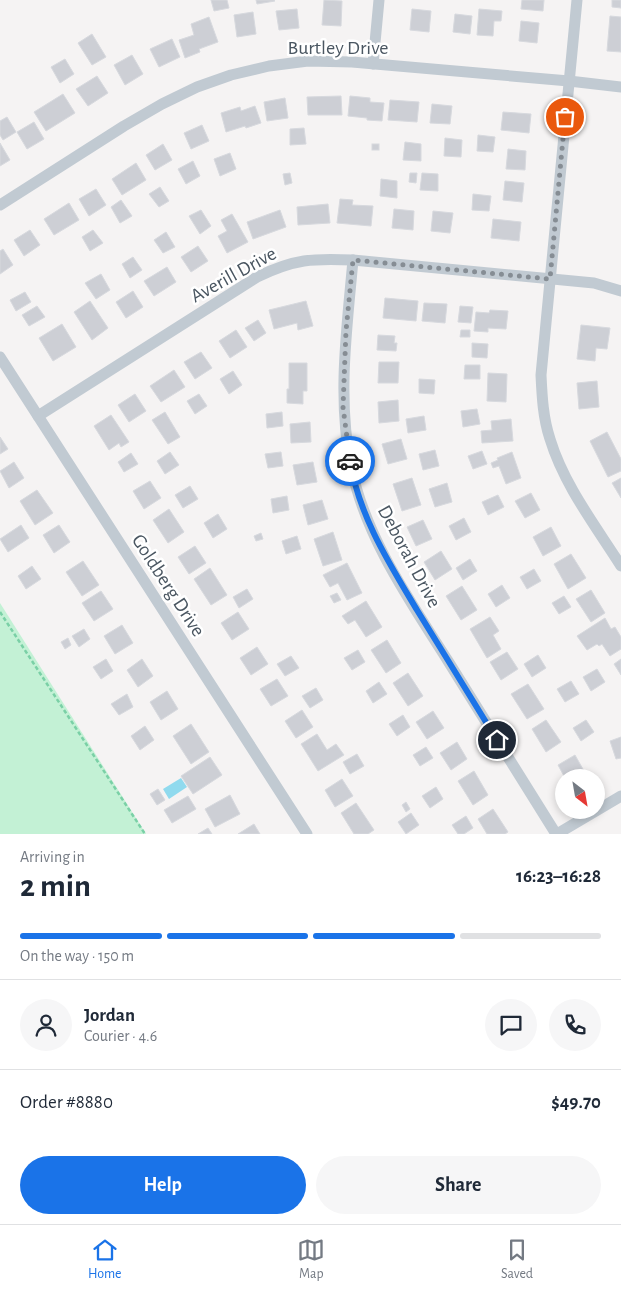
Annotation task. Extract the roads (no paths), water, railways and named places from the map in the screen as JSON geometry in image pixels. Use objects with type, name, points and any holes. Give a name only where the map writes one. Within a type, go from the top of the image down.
[{"type":"street","points":[[373,64],[379,0]]},
{"type":"street","points":[[577,0],[541,375],[544,411],[550,438],[560,465],[578,498],[621,566]]},
{"type":"street","name":"Burtley Drive","points":[[0,206],[124,126],[162,104],[197,87],[231,75],[269,66],[317,61],[373,64],[621,87]]},
{"type":"street","name":"Averill Drive","points":[[38,416],[257,277],[278,267],[298,261],[315,259],[353,260],[594,283],[621,291]]},
{"type":"street","name":"Deborah Drive","points":[[353,260],[346,331],[343,407],[346,438],[356,491],[386,559],[436,643],[557,834]]},
{"type":"street","name":"Goldberg Drive","points":[[0,357],[307,834]]},
{"type":"street","points":[[557,834],[621,796]]},
{"type":"water","points":[[181,778],[187,787],[169,799],[163,789]]}]
